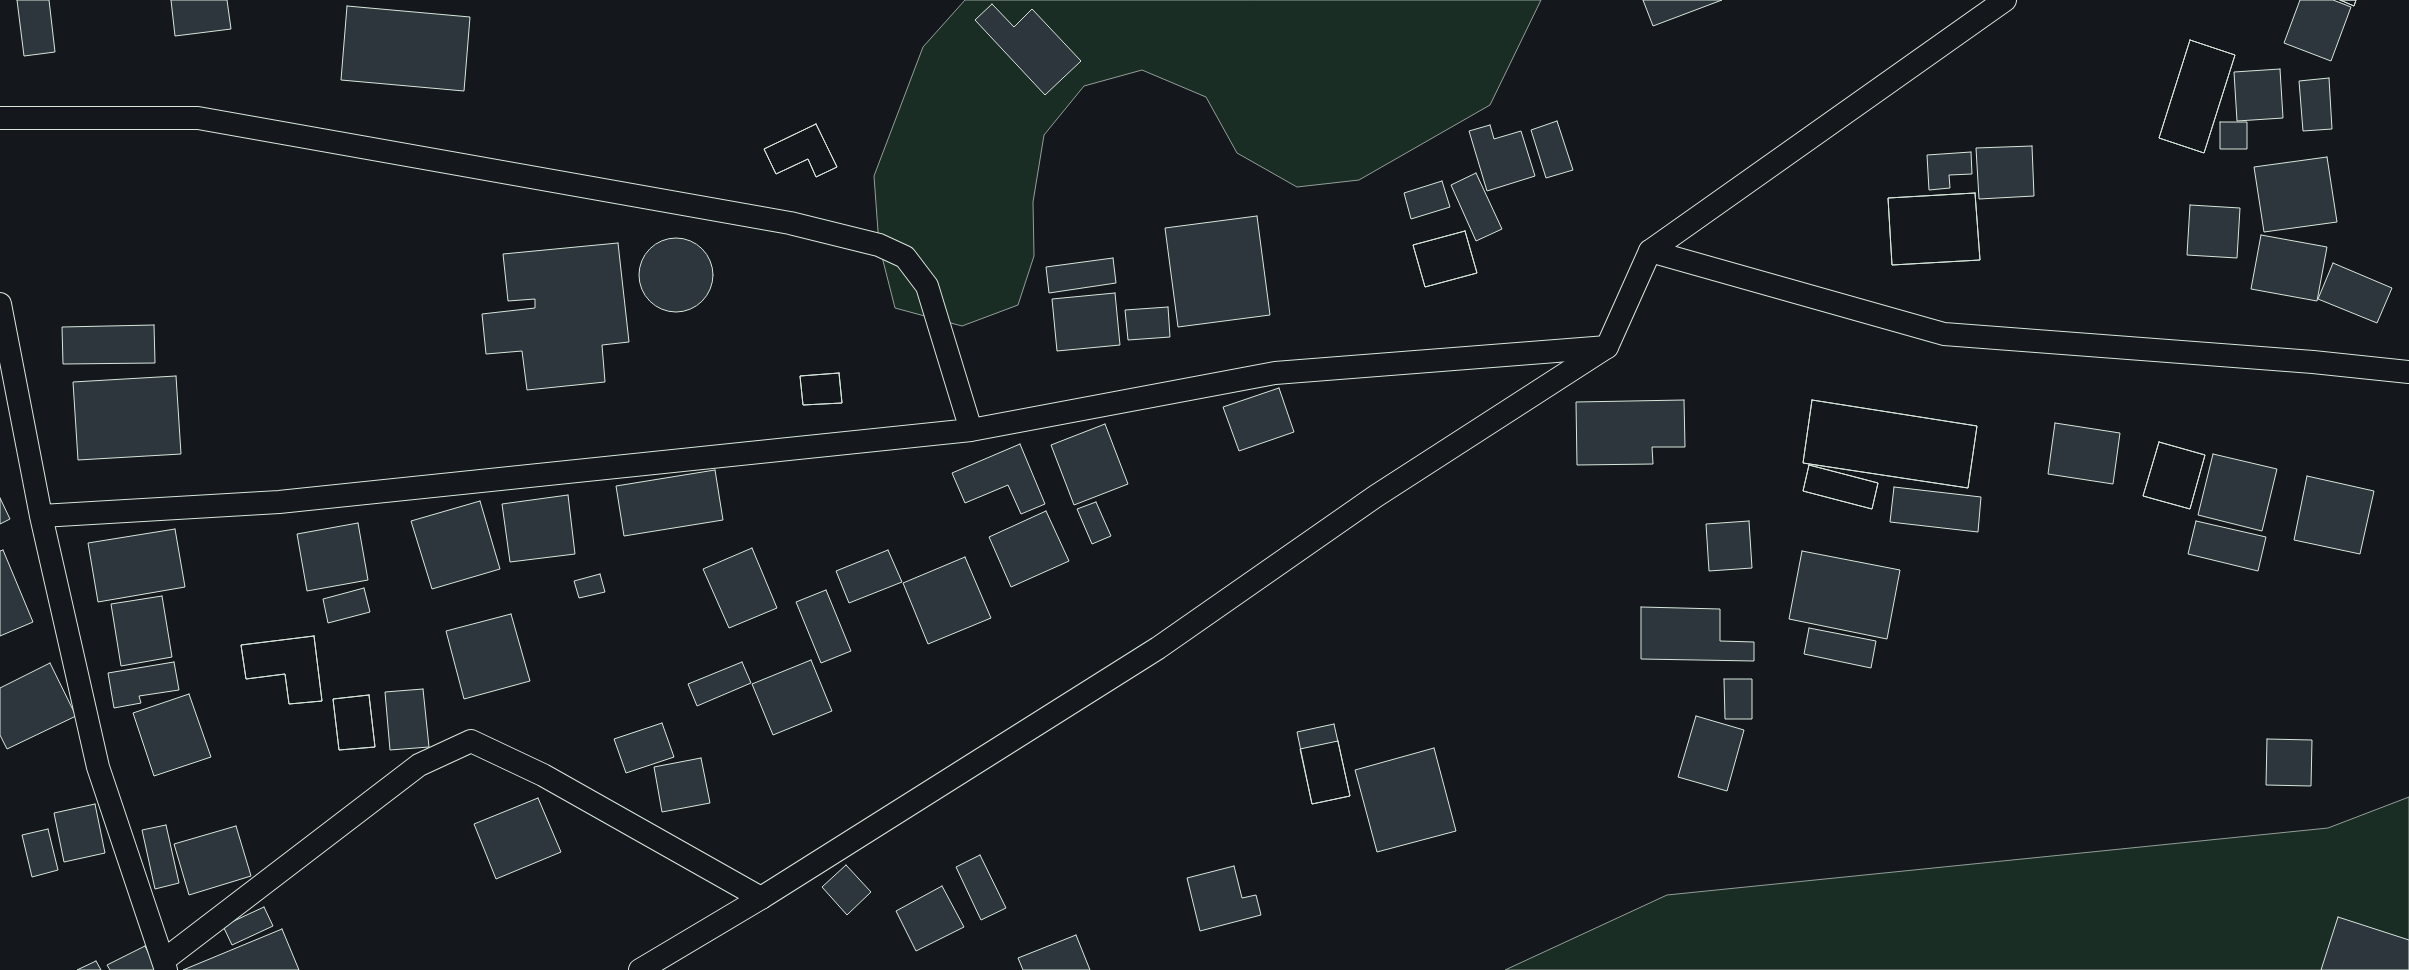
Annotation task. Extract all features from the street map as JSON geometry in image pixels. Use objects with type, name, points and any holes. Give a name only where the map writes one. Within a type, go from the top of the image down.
[{"type":"main road","points":[[640,970],[761,898],[1158,648],[1376,496],[1607,347],[1650,251],[2005,0]]},
{"type":"main road","points":[[0,118],[198,118],[790,223],[879,245],[904,257],[927,286],[971,430]]},
{"type":"main road","points":[[1650,251],[1944,334],[2313,362],[2409,372]]},
{"type":"main road","points":[[0,304],[41,516],[98,767],[165,965],[419,765],[472,741],[543,776],[761,898]]},
{"type":"main road","points":[[41,516],[279,502],[971,430],[1275,373],[1607,347]]},
{"type":"green space","points":[[965,0],[1541,0],[1490,105],[1359,180],[1297,187],[1237,153],[1206,97],[1142,70],[1084,86],[1044,135],[1033,202],[1034,256],[1018,305],[962,326],[895,308],[879,245],[874,176],[923,47]]},
{"type":"green space","points":[[2409,797],[2409,970],[1505,970],[1667,895],[2328,828]]},
{"type":"building","points":[[17,0],[49,0],[55,52],[24,56]]},
{"type":"building","points":[[171,0],[227,0],[231,29],[175,36]]},
{"type":"building","points":[[1643,0],[1722,0],[1653,26]]},
{"type":"building","points":[[2300,0],[2333,0],[2351,7],[2331,61],[2284,43]]},
{"type":"building","points":[[2340,0],[2356,0],[2354,6]]},
{"type":"building","points":[[2340,0],[2356,0],[2354,6]]},
{"type":"building","points":[[992,4],[1014,27],[1032,9],[1081,61],[1045,95],[975,20]]},
{"type":"building","points":[[347,6],[470,17],[464,91],[341,80]]},
{"type":"building","points":[[2190,40],[2235,55],[2204,153],[2159,138]]},
{"type":"building","points":[[2190,40],[2235,55],[2204,153],[2159,138]]},
{"type":"building","points":[[2280,69],[2283,118],[2237,121],[2234,72]]},
{"type":"building","points":[[2329,78],[2332,129],[2303,131],[2299,81]]},
{"type":"building","points":[[1557,121],[1573,170],[1546,178],[1531,130]]},
{"type":"building","points":[[2220,122],[2247,122],[2247,149],[2220,149]]},
{"type":"building","points":[[816,124],[837,167],[816,177],[808,159],[776,174],[764,149]]},
{"type":"building","points":[[816,124],[837,167],[816,177],[808,159],[776,174],[764,149]]},
{"type":"building","points":[[1490,125],[1494,139],[1521,131],[1535,176],[1487,191],[1469,131]]},
{"type":"building","points":[[2032,146],[2034,196],[1979,199],[1976,148]]},
{"type":"building","points":[[1971,152],[1972,174],[1949,175],[1950,188],[1929,190],[1927,155]]},
{"type":"building","points":[[2327,157],[2337,222],[2264,232],[2254,167]]},
{"type":"building","points":[[1476,173],[1502,229],[1476,241],[1451,185]]},
{"type":"building","points":[[1442,181],[1450,207],[1411,219],[1404,193]]},
{"type":"building","points":[[1975,193],[1980,260],[1892,265],[1888,198]]},
{"type":"building","points":[[1975,193],[1980,260],[1892,265],[1888,198]]},
{"type":"building","points":[[2190,205],[2240,208],[2237,258],[2187,255]]},
{"type":"building","points":[[1257,216],[1270,315],[1178,327],[1165,228]]},
{"type":"building","points":[[1465,231],[1477,273],[1425,287],[1413,245]]},
{"type":"building","points":[[1465,231],[1477,273],[1425,287],[1413,245]]},
{"type":"building","points":[[2261,235],[2327,247],[2317,301],[2251,289]]},
{"type":"building","points":[[669,238],[683,238],[697,244],[707,254],[713,268],[711,289],[707,296],[697,306],[683,312],[669,312],[655,306],[645,296],[639,282],[639,268],[645,254],[655,244]]},
{"type":"building","points":[[618,243],[629,342],[602,345],[605,382],[527,390],[522,351],[486,354],[482,314],[535,308],[535,299],[508,301],[503,254]]},
{"type":"building","points":[[1113,258],[1116,283],[1049,293],[1046,267]]},
{"type":"building","points":[[2333,263],[2392,288],[2377,323],[2318,299]]},
{"type":"building","points":[[1115,293],[1120,345],[1057,351],[1052,299]]},
{"type":"building","points":[[1168,307],[1170,337],[1128,340],[1125,310]]},
{"type":"building","points":[[154,325],[155,363],[63,364],[62,327]]},
{"type":"building","points":[[839,373],[842,403],[803,405],[800,376]]},
{"type":"building","points":[[839,373],[842,403],[803,405],[800,376]]},
{"type":"building","points":[[176,376],[181,454],[78,460],[73,382]]},
{"type":"building","points":[[1279,388],[1294,432],[1239,451],[1223,407]]},
{"type":"building","points":[[1684,400],[1685,447],[1652,447],[1653,464],[1577,465],[1576,402]]},
{"type":"building","points":[[1812,400],[1977,426],[1968,488],[1803,463]]},
{"type":"building","points":[[1812,400],[1977,426],[1968,488],[1803,463]]},
{"type":"building","points":[[2055,423],[2120,433],[2113,484],[2048,474]]},
{"type":"building","points":[[1105,424],[1128,484],[1074,505],[1051,445]]},
{"type":"building","points":[[2159,442],[2205,455],[2190,509],[2143,496]]},
{"type":"building","points":[[2159,442],[2205,455],[2190,509],[2143,496]]},
{"type":"building","points":[[1020,444],[1045,504],[1021,514],[1008,485],[965,503],[952,473]]},
{"type":"building","points":[[2213,454],[2277,469],[2262,531],[2198,515]]},
{"type":"building","points":[[1809,465],[1878,483],[1872,509],[1803,491]]},
{"type":"building","points":[[1809,465],[1878,483],[1872,509],[1803,491]]},
{"type":"building","points":[[715,470],[723,520],[624,536],[616,486]]},
{"type":"building","points":[[2307,476],[2374,491],[2360,554],[2294,540]]},
{"type":"building","points":[[1894,487],[1981,497],[1978,532],[1890,522]]},
{"type":"building","points":[[568,495],[575,554],[510,562],[502,504]]},
{"type":"building","points":[[0,498],[10,519],[0,524]]},
{"type":"building","points":[[480,501],[500,569],[432,589],[411,521]]},
{"type":"building","points":[[1096,502],[1111,536],[1092,544],[1077,509]]},
{"type":"building","points":[[1046,511],[1069,561],[1011,587],[989,537]]},
{"type":"building","points":[[1749,521],[1752,568],[1709,571],[1706,524]]},
{"type":"building","points":[[2196,521],[2266,537],[2258,571],[2188,554]]},
{"type":"building","points":[[358,523],[368,580],[307,591],[297,534]]},
{"type":"building","points":[[175,529],[185,587],[98,602],[88,543]]},
{"type":"building","points":[[752,548],[777,608],[729,628],[703,569]]},
{"type":"building","points":[[3,550],[33,622],[0,636],[0,551]]},
{"type":"building","points":[[888,550],[902,582],[849,603],[836,571]]},
{"type":"building","points":[[1802,551],[1900,570],[1887,639],[1789,619]]},
{"type":"building","points":[[965,557],[991,618],[928,644],[903,583]]},
{"type":"building","points":[[600,574],[605,592],[579,598],[574,581]]},
{"type":"building","points":[[364,588],[370,612],[328,623],[323,599]]},
{"type":"building","points":[[826,590],[851,651],[821,663],[796,602]]},
{"type":"building","points":[[162,596],[172,657],[121,666],[111,604]]},
{"type":"building","points":[[1641,607],[1720,609],[1720,641],[1754,642],[1754,661],[1641,659]]},
{"type":"building","points":[[511,614],[530,681],[464,699],[446,631]]},
{"type":"building","points":[[1809,628],[1876,641],[1871,668],[1804,654]]},
{"type":"building","points":[[314,636],[322,701],[289,704],[285,674],[246,679],[241,645]]},
{"type":"building","points":[[314,636],[322,701],[289,704],[285,674],[246,679],[241,645]]},
{"type":"building","points":[[811,660],[832,711],[773,735],[752,684]]},
{"type":"building","points":[[174,662],[179,690],[139,696],[141,703],[114,708],[108,673]]},
{"type":"building","points":[[742,662],[751,683],[697,706],[688,684]]},
{"type":"building","points":[[50,663],[76,716],[7,749],[0,735],[0,688]]},
{"type":"building","points":[[1724,679],[1752,679],[1752,719],[1725,719]]},
{"type":"building","points":[[423,689],[429,747],[390,750],[385,692]]},
{"type":"building","points":[[189,694],[211,757],[154,776],[133,713]]},
{"type":"building","points":[[369,695],[375,747],[339,750],[333,699]]},
{"type":"building","points":[[369,695],[375,747],[339,750],[333,699]]},
{"type":"building","points":[[1696,716],[1744,730],[1727,791],[1678,777]]},
{"type":"building","points":[[662,723],[674,757],[626,773],[614,739]]},
{"type":"building","points":[[1334,724],[1350,796],[1312,804],[1297,732]]},
{"type":"building","points":[[2267,739],[2312,740],[2311,786],[2266,785]]},
{"type":"building","points":[[1338,741],[1350,796],[1312,804],[1300,749]]},
{"type":"building","points":[[1434,748],[1456,831],[1377,852],[1355,770]]},
{"type":"building","points":[[701,758],[710,803],[662,812],[654,767]]},
{"type":"building","points":[[538,798],[561,852],[496,879],[474,824]]},
{"type":"building","points":[[95,804],[105,853],[64,862],[54,813]]},
{"type":"building","points":[[166,825],[179,883],[155,889],[142,830]]},
{"type":"building","points":[[236,826],[251,876],[189,895],[174,844]]},
{"type":"building","points":[[48,829],[58,870],[32,877],[22,835]]},
{"type":"building","points":[[980,855],[1006,908],[981,920],[956,867]]},
{"type":"building","points":[[846,865],[871,892],[847,915],[822,887]]},
{"type":"building","points":[[1234,866],[1242,898],[1256,895],[1261,915],[1200,931],[1187,878]]},
{"type":"building","points":[[942,886],[964,927],[916,951],[896,911]]},
{"type":"building","points":[[264,907],[273,926],[232,945],[223,926]]},
{"type":"building","points":[[2338,917],[2409,940],[2409,970],[2321,970]]},
{"type":"building","points":[[282,929],[299,970],[183,970]]},
{"type":"building","points":[[1076,935],[1090,970],[1023,970],[1018,958]]},
{"type":"building","points":[[145,946],[157,970],[110,970],[107,965]]},
{"type":"building","points":[[96,961],[101,970],[77,970]]}]
